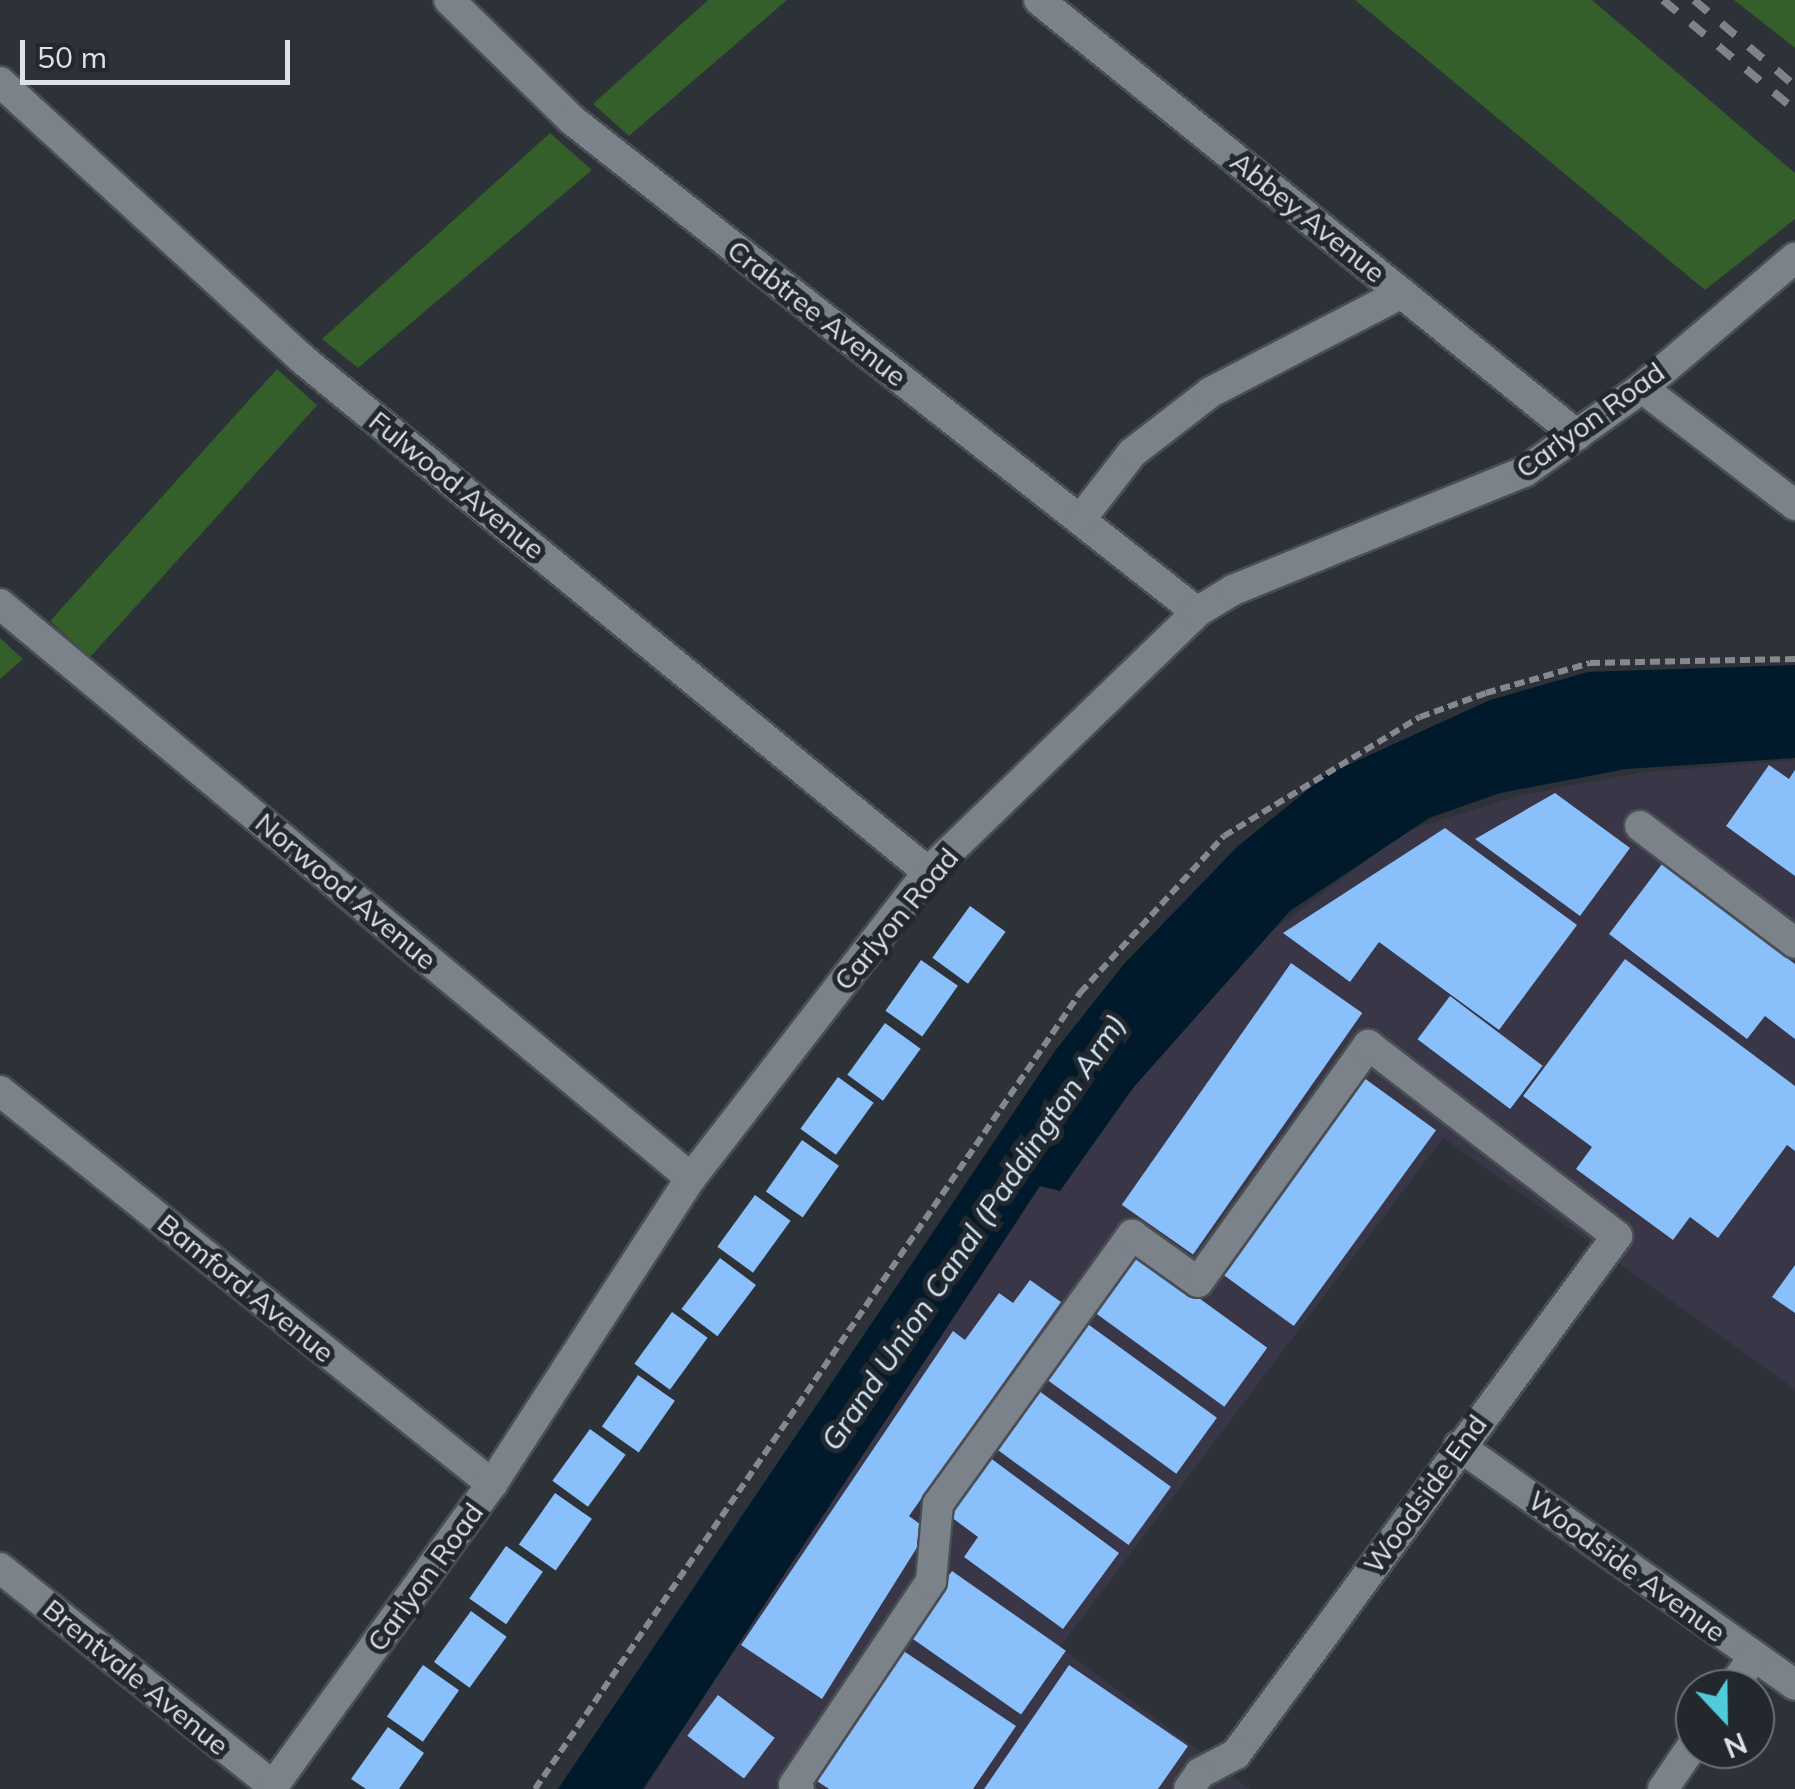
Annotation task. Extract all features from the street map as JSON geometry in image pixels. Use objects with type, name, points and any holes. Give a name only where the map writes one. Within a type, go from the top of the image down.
[{"type":"street","name":"Crabtree Avenue","points":[[449,0],[572,120],[1197,612]]},
{"type":"street","name":"Abbey Avenue","points":[[1039,0],[1577,434]]},
{"type":"street","name":"Fulwood Avenue","points":[[0,82],[301,358],[928,872]]},
{"type":"street","name":"Carlyon Road","points":[[272,1788],[492,1484],[691,1178],[928,872],[1197,612],[1233,590],[1470,498],[1577,434],[1788,274]]},
{"type":"street","points":[[1080,520],[1132,453],[1210,392],[1402,293]]},
{"type":"street","points":[[1642,388],[1795,505]]},
{"type":"street","name":"Norwood Avenue","points":[[0,604],[691,1178]]},
{"type":"street","points":[[1640,826],[1795,943]]},
{"type":"street","name":"Woodside End","points":[[800,1789],[794,1785],[932,1581],[938,1504],[1132,1235],[1198,1282],[1368,1045],[1616,1236],[1236,1754],[1200,1772],[1189,1789]]},
{"type":"street","name":"Bamford Avenue","points":[[0,1091],[492,1484]]},
{"type":"street","name":"Woodside Avenue","points":[[1459,1446],[1795,1686]]},
{"type":"street","name":"Brentvale Avenue","points":[[0,1568],[272,1788]]},
{"type":"street","points":[[1744,1669],[1753,1656]]},
{"type":"path","points":[[535,1789],[1080,993],[1224,836],[1374,742],[1486,692],[1590,662],[1795,659]]},
{"type":"shaded area","points":[[1795,760],[1795,1389],[1443,1138],[1060,1647],[1250,1789],[645,1789],[1055,1143],[1221,969],[1406,831],[1521,795],[1637,773]]},
{"type":"green space","points":[[708,0],[787,0],[629,136],[593,104]]},
{"type":"green space","points":[[1355,0],[1592,0],[1795,173],[1795,219],[1705,290]]},
{"type":"green space","points":[[1734,0],[1795,0],[1795,48]]},
{"type":"green space","points":[[550,133],[592,170],[358,368],[322,339]]},
{"type":"green space","points":[[277,369],[317,405],[90,657],[50,621]]},
{"type":"green space","points":[[0,638],[23,659],[0,679]]},
{"type":"water","name":"Grand Union Canal (Paddington Arm)","points":[[1795,665],[1795,758],[1626,769],[1500,793],[1429,818],[1290,911],[1133,1088],[1060,1191],[1040,1186],[643,1789],[558,1789],[1055,1051],[1124,964],[1238,846],[1326,775],[1490,700],[1588,672]]},
{"type":"building","points":[[1769,765],[1789,779],[1795,770],[1795,876],[1726,826]]},
{"type":"building","points":[[1555,793],[1630,848],[1580,916],[1475,839]]},
{"type":"building","points":[[1445,828],[1577,925],[1499,1030],[1379,942],[1350,982],[1283,933]]},
{"type":"building","points":[[1662,864],[1795,964],[1795,1039],[1765,1016],[1747,1039],[1609,934]]},
{"type":"building","points":[[970,906],[1006,932],[968,984],[932,958]]},
{"type":"building","points":[[1625,959],[1795,1086],[1795,1151],[1787,1145],[1718,1238],[1690,1217],[1673,1240],[1576,1169],[1592,1147],[1523,1096]]},
{"type":"building","points":[[921,960],[958,986],[922,1037],[885,1011]]},
{"type":"building","points":[[1291,963],[1362,1013],[1193,1255],[1122,1205]]},
{"type":"building","points":[[1450,996],[1543,1066],[1510,1109],[1418,1039]]},
{"type":"building","points":[[885,1023],[921,1049],[883,1101],[847,1075]]},
{"type":"building","points":[[1360,1075],[1436,1130],[1294,1326],[1218,1271]]},
{"type":"building","points":[[838,1077],[874,1103],[836,1155],[800,1129]]},
{"type":"building","points":[[802,1140],[839,1166],[803,1217],[766,1192]]},
{"type":"building","points":[[755,1195],[791,1221],[753,1273],[717,1247]]},
{"type":"building","points":[[1137,1253],[1267,1348],[1224,1407],[1094,1312]]},
{"type":"building","points":[[720,1258],[756,1285],[717,1336],[681,1309]]},
{"type":"building","points":[[1795,1265],[1795,1313],[1772,1297]]},
{"type":"building","points":[[1030,1280],[1061,1302],[909,1516],[928,1530],[822,1699],[741,1645],[953,1331],[965,1340],[999,1293],[1013,1303]]},
{"type":"building","points":[[672,1312],[708,1338],[670,1390],[634,1364]]},
{"type":"building","points":[[1085,1322],[1217,1418],[1176,1474],[1044,1378]]},
{"type":"building","points":[[638,1375],[675,1401],[639,1452],[602,1427]]},
{"type":"building","points":[[1035,1388],[1171,1487],[1129,1545],[993,1446]]},
{"type":"building","points":[[590,1429],[626,1455],[588,1507],[552,1481]]},
{"type":"building","points":[[985,1454],[1119,1553],[1063,1629],[964,1557],[978,1537],[943,1511]]},
{"type":"building","points":[[555,1493],[592,1519],[556,1570],[519,1545]]},
{"type":"building","points":[[506,1546],[543,1572],[506,1624],[469,1598]]},
{"type":"building","points":[[952,1571],[1066,1651],[1021,1715],[907,1635]]},
{"type":"building","points":[[471,1611],[507,1637],[470,1688],[434,1662]]},
{"type":"building","points":[[899,1648],[1016,1726],[973,1789],[829,1789],[811,1777]]},
{"type":"building","points":[[423,1665],[459,1690],[423,1742],[387,1717]]},
{"type":"building","points":[[1069,1665],[1188,1746],[1158,1789],[984,1789]]},
{"type":"building","points":[[718,1695],[775,1738],[744,1778],[687,1736]]},
{"type":"building","points":[[388,1727],[424,1753],[399,1789],[366,1789],[351,1779]]},
{"type":"railway","points":[[1663,0],[1795,110]]},
{"type":"railway","points":[[1694,0],[1795,86]]}]
